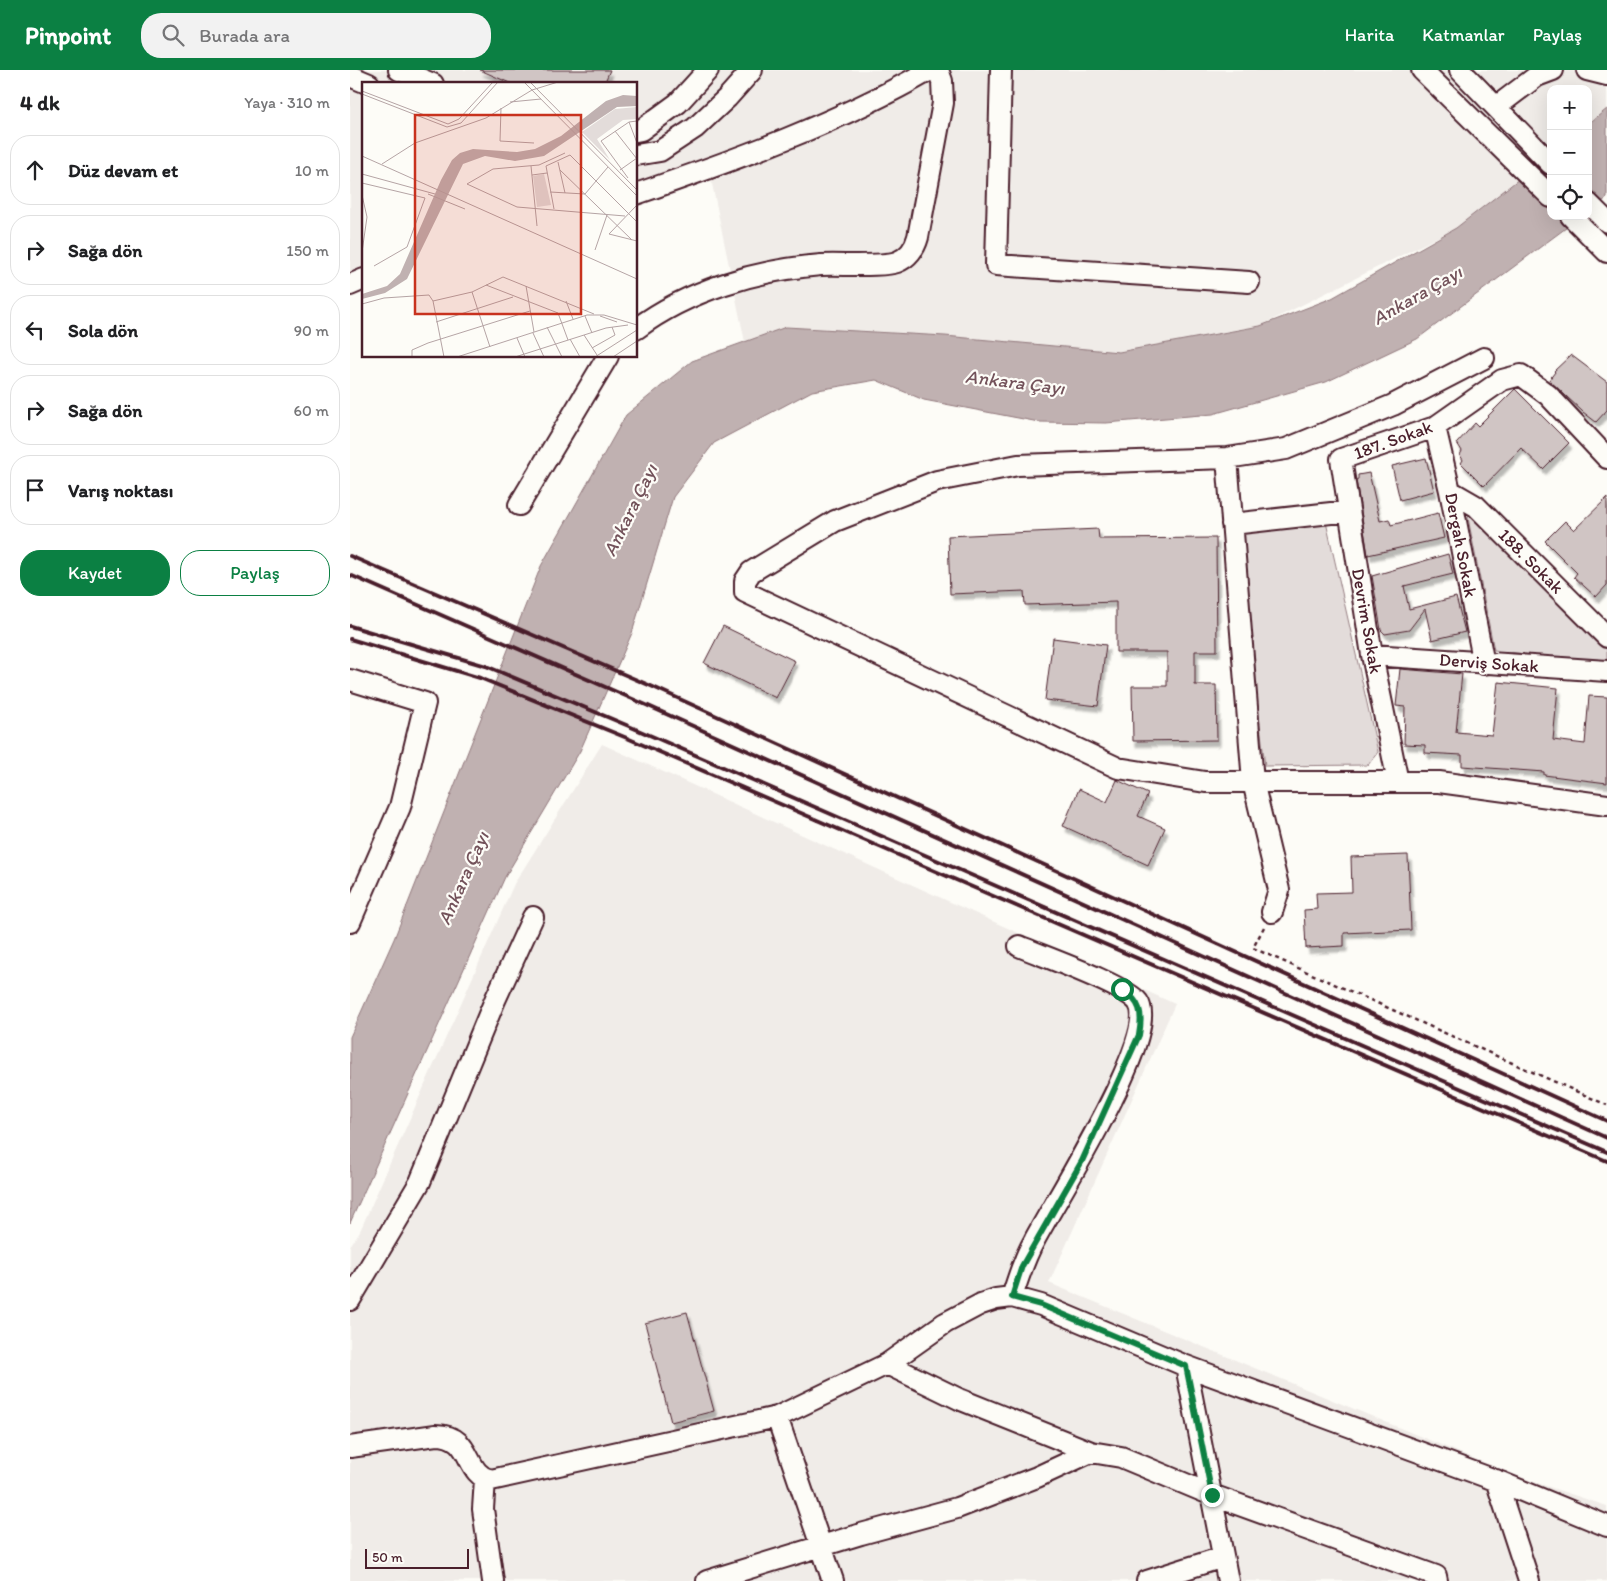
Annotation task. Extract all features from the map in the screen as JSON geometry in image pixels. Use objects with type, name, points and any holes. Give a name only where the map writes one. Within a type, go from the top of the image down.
[{"type":"street","points":[[399,70],[428,82]]},
{"type":"street","points":[[638,131],[678,103],[708,70]]},
{"type":"street","points":[[638,155],[660,151],[695,128],[727,98],[752,70]]},
{"type":"street","points":[[638,193],[707,170],[883,97],[930,70]]},
{"type":"street","points":[[638,328],[659,313],[740,280],[790,269],[815,266],[889,264],[908,256],[918,237],[944,103],[942,81],[938,70]]},
{"type":"street","points":[[1001,70],[996,265],[1249,282]]},
{"type":"street","points":[[1422,70],[1547,193]]},
{"type":"street","points":[[1460,70],[1547,160]]},
{"type":"street","points":[[1496,107],[1537,76],[1553,70]]},
{"type":"street","points":[[1587,70],[1607,74]]},
{"type":"street","points":[[350,76],[364,82]]},
{"type":"street","points":[[1592,207],[1607,222]]},
{"type":"street","points":[[1575,220],[1604,249]]},
{"type":"street","points":[[350,285],[362,280]]},
{"type":"street","points":[[519,505],[607,358]]},
{"type":"street","points":[[1484,358],[1393,405],[1286,449],[1227,458],[1018,465],[937,481],[836,521],[751,572],[745,581],[745,592],[1118,768],[1205,782],[1439,782],[1607,805]]},
{"type":"street","name":"187. Sokak","points":[[1341,459],[1435,427],[1502,380],[1520,375],[1548,395],[1607,458]]},
{"type":"street","name":"Dergah Sokak","points":[[1435,427],[1450,491],[1484,664]]},
{"type":"street","points":[[1227,458],[1253,782],[1279,890],[1272,912]]},
{"type":"street","name":"Devrim Sokak","points":[[1341,459],[1372,654],[1398,782]]},
{"type":"street","name":"188. Sokak","points":[[1450,491],[1476,506],[1607,637]]},
{"type":"street","points":[[1232,524],[1349,511]]},
{"type":"street","name":"Derviş Sokak","points":[[1372,654],[1484,664],[1607,671]]},
{"type":"street","points":[[350,680],[424,703],[400,807],[350,922]]},
{"type":"street","points":[[350,1300],[420,1182],[495,1000],[533,917]]},
{"type":"street","points":[[1012,1297],[1022,1266],[1082,1161],[1129,1060],[1139,1035],[1142,1020],[1137,1002],[1122,989],[1018,946]]},
{"type":"street","points":[[350,1448],[436,1435],[449,1436],[462,1445],[474,1468],[485,1479],[501,1479],[777,1417],[887,1364],[945,1323],[988,1302],[1012,1297],[1041,1305],[1186,1366],[1496,1480],[1607,1526]]},
{"type":"street","points":[[887,1364],[959,1398],[1091,1452],[1121,1457],[1212,1495],[1436,1576],[1437,1581]]},
{"type":"street","points":[[1186,1366],[1228,1581]]},
{"type":"street","points":[[777,1417],[833,1581]]},
{"type":"street","points":[[707,1581],[957,1508],[1037,1477],[1091,1452]]},
{"type":"street","points":[[485,1479],[483,1509],[493,1581]]},
{"type":"street","points":[[1496,1480],[1529,1581]]},
{"type":"street","points":[[1147,1581],[1223,1557]]},
{"type":"path","points":[[1272,912],[1253,948],[1607,1105]]},
{"type":"shaded area","points":[[350,70],[1607,70],[1607,109],[1592,121],[1592,85],[1547,85],[1547,156],[1456,228],[1260,326],[1119,352],[945,336],[787,327],[745,342],[707,160],[638,182],[638,82],[362,82],[362,266],[350,272]]},
{"type":"shaded area","points":[[1470,510],[1607,644],[1607,665],[1494,650],[1468,518]]},
{"type":"shaded area","points":[[1326,522],[1378,752],[1368,765],[1265,766],[1237,535],[1238,532]]},
{"type":"shaded area","points":[[602,744],[1175,1004],[1049,1283],[1516,1476],[1607,1506],[1607,1581],[350,1581],[350,1246],[360,1231],[514,884]]},
{"type":"water","points":[[1607,109],[1607,198],[1592,209],[1592,130],[1592,121]]},
{"type":"water","name":"Ankara Çayı","points":[[1547,157],[1547,220],[1577,220],[1417,339],[1326,382],[1213,414],[1106,423],[1039,422],[924,400],[876,380],[812,391],[714,443],[673,497],[632,633],[580,751],[505,877],[350,1223],[350,1037],[394,939],[541,566],[626,415],[692,361],[786,327],[945,336],[1119,352],[1260,326],[1332,298],[1456,228]]},
{"type":"building","points":[[480,70],[610,70],[605,82],[507,82]]},
{"type":"building","points":[[1571,355],[1607,382],[1607,410],[1596,422],[1549,380],[1554,371]]},
{"type":"building","points":[[1515,389],[1569,443],[1543,469],[1521,448],[1484,486],[1461,463],[1463,460],[1460,455],[1462,451],[1457,443],[1475,423],[1478,426]]},
{"type":"building","points":[[1426,458],[1434,491],[1400,500],[1392,466]]},
{"type":"building","points":[[1369,473],[1380,521],[1389,519],[1391,525],[1438,513],[1444,538],[1368,555],[1356,480],[1358,475]]},
{"type":"building","points":[[1607,498],[1607,585],[1596,597],[1574,577],[1577,573],[1545,541],[1565,521],[1574,530]]},
{"type":"building","points":[[1098,529],[1099,539],[1216,538],[1217,651],[1195,651],[1195,685],[1216,685],[1217,740],[1133,741],[1132,686],[1167,686],[1167,652],[1116,652],[1116,602],[1025,605],[1024,591],[950,594],[948,536]]},
{"type":"building","points":[[1448,554],[1453,574],[1404,586],[1409,609],[1456,597],[1465,632],[1432,640],[1425,609],[1409,630],[1385,634],[1381,630],[1372,576]]},
{"type":"building","points":[[723,626],[795,661],[776,698],[704,663]]},
{"type":"building","points":[[1053,638],[1106,645],[1098,706],[1045,700]]},
{"type":"building","points":[[1400,669],[1462,674],[1456,732],[1492,735],[1498,682],[1558,688],[1553,740],[1585,744],[1589,696],[1607,697],[1607,783],[1544,775],[1544,772],[1462,766],[1462,755],[1425,753],[1425,745],[1404,744],[1405,707],[1396,706]]},
{"type":"building","points":[[1117,780],[1148,794],[1138,816],[1165,828],[1148,865],[1063,826],[1079,789],[1107,802]]},
{"type":"building","points":[[1408,855],[1411,930],[1344,933],[1344,946],[1306,948],[1304,910],[1317,909],[1316,893],[1352,892],[1351,857]]},
{"type":"building","points":[[687,1312],[714,1411],[671,1422],[645,1323]]},
{"type":"railway","points":[[350,556],[651,686],[1607,1121]]},
{"type":"railway","points":[[350,575],[644,704],[1607,1138]]},
{"type":"railway","points":[[350,626],[486,666],[631,727],[1607,1152]]},
{"type":"railway","points":[[350,639],[480,678],[627,738],[1607,1161]]},
{"type":"route","points":[[1122,989],[1132,996],[1141,1008],[1142,1020],[1139,1035],[1082,1161],[1034,1240],[1022,1266],[1012,1297],[1041,1305],[1186,1366],[1212,1495]]}]
